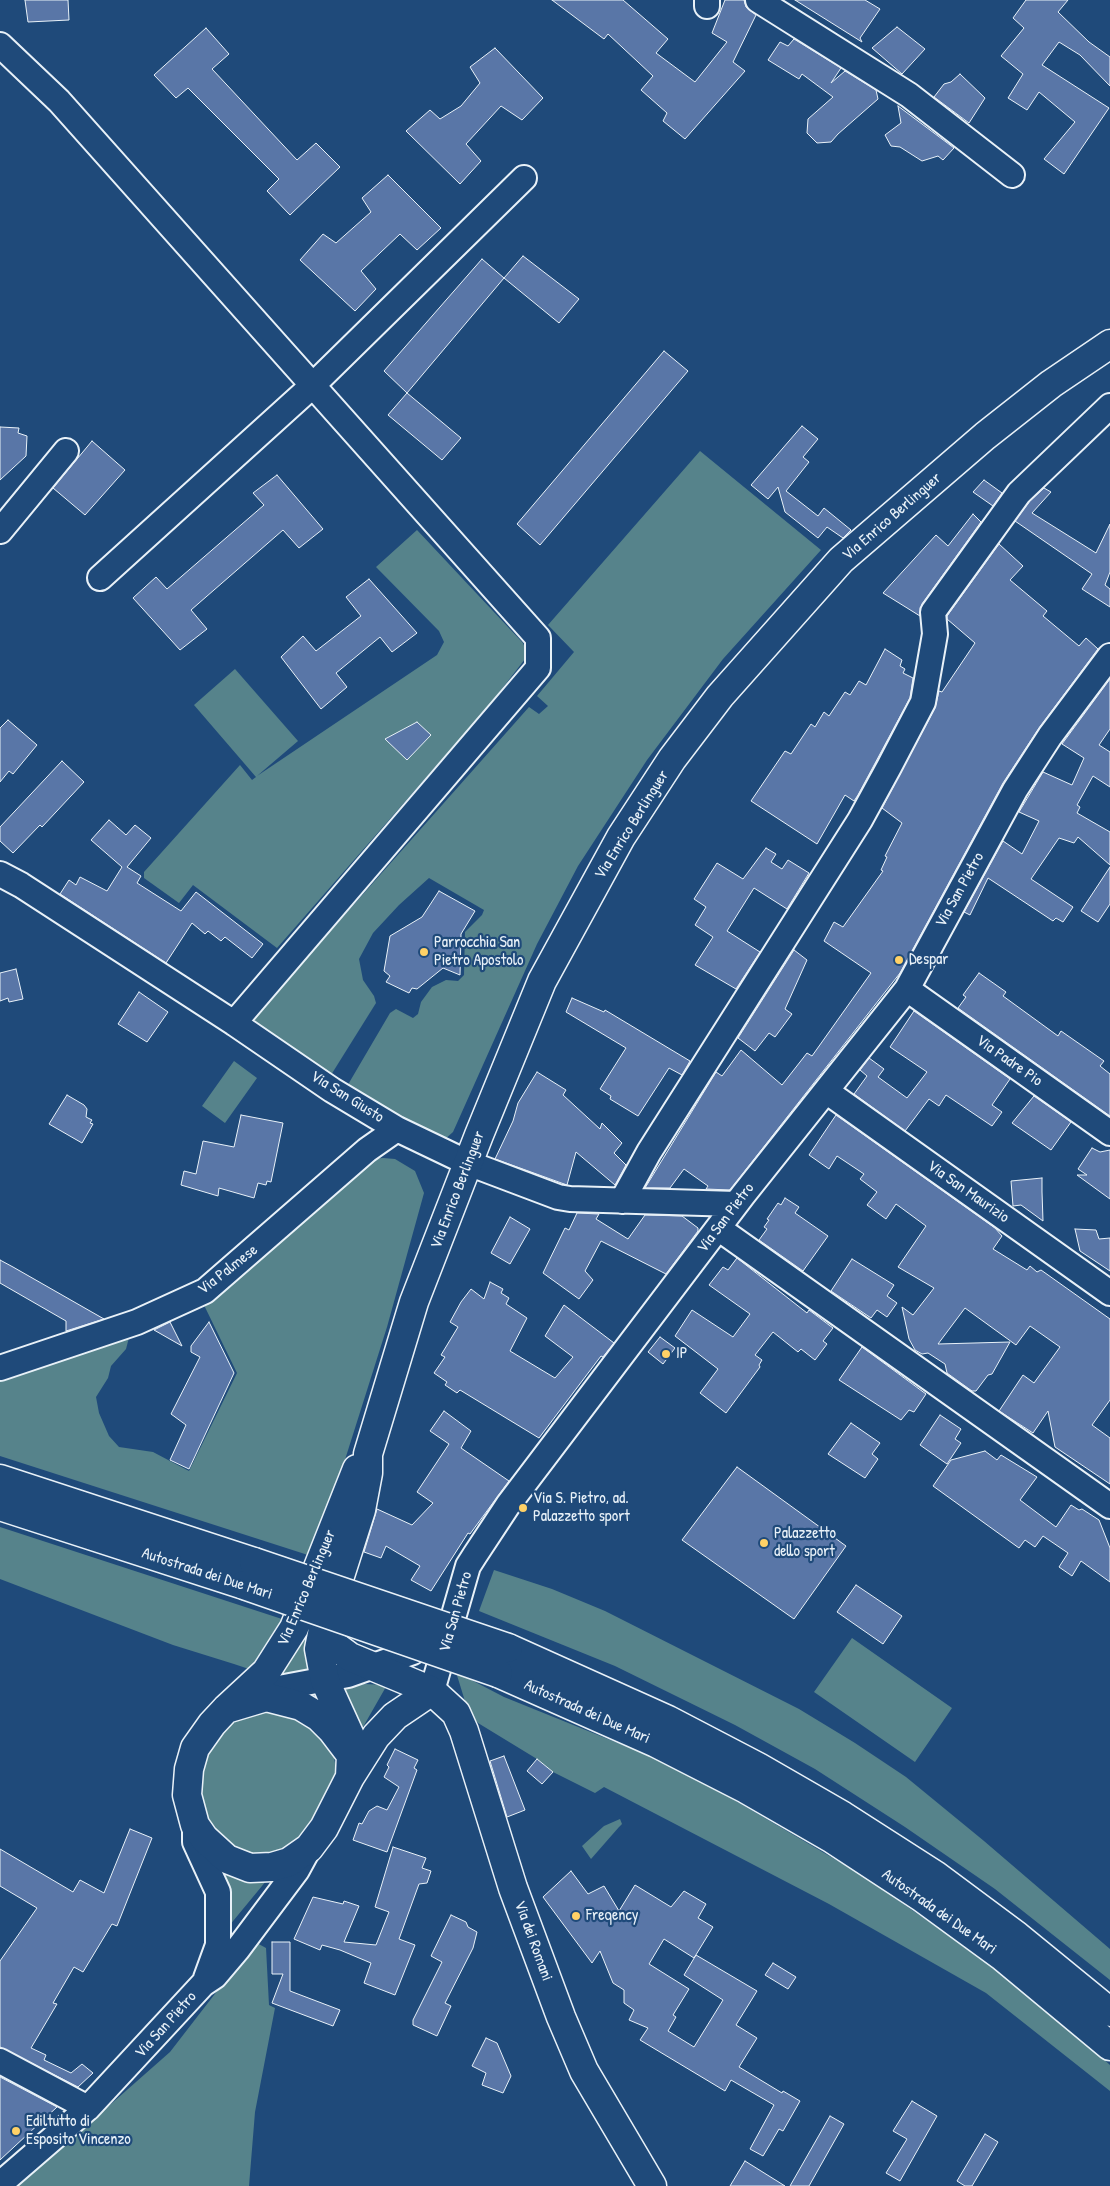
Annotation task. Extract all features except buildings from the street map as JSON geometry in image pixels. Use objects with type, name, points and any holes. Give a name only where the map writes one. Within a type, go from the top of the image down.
[{"type":"main road","name":"Via Enrico Berlinguer","points":[[350,1766],[351,1738],[325,1681],[319,1649],[323,1628],[361,1510],[368,1473],[368,1454],[414,1302],[542,980],[621,837],[672,759],[720,696],[841,560],[985,436],[1051,384],[1110,344]]},
{"type":"main road","name":"Via Enrico Berlinguer","points":[[226,1709],[266,1672],[294,1628],[355,1471],[368,1454]]},
{"type":"main road","name":"Autostrada dei Due Mari","points":[[0,1479],[498,1672],[656,1743],[746,1789],[831,1838],[921,1897],[1003,1957],[1110,2046]]},
{"type":"main road","name":"Autostrada dei Due Mari","points":[[0,1506],[249,1574],[508,1648],[668,1720],[742,1758],[843,1816],[935,1875],[1017,1936],[1110,2012]]},
{"type":"main road","points":[[323,1628],[335,1646],[350,1657],[432,1691]]},
{"type":"main road","points":[[350,1766],[336,1735],[319,1717],[301,1706],[266,1697],[226,1709],[212,1724],[196,1748],[189,1769],[188,1795],[194,1825],[228,1860],[250,1868],[272,1867],[289,1862],[309,1848],[324,1828],[350,1766],[395,1716],[432,1691]]},
{"type":"main road","name":"Via dei Romani","points":[[432,1691],[456,1713],[464,1731],[513,1888],[561,2017],[584,2071],[652,2186]]},
{"type":"street","points":[[758,0],[909,95],[1012,175]]},
{"type":"street","points":[[0,45],[59,101],[311,386],[538,638],[538,668],[234,1022]]},
{"type":"street","points":[[100,578],[311,386],[524,178]]},
{"type":"street","points":[[622,1200],[649,1152],[860,820],[889,767],[923,702],[935,634],[933,612],[1019,493],[1110,406]]},
{"type":"street","points":[[0,531],[66,451]]},
{"type":"street","name":"Via San Pietro","points":[[432,1691],[468,1566],[508,1505],[736,1204],[907,989],[1015,790],[1050,736],[1110,656]]},
{"type":"street","name":"Via San Giusto","points":[[0,874],[29,890],[234,1022],[332,1090],[397,1129],[468,1163],[558,1196],[736,1204]]},
{"type":"street","name":"Via Padre Pio","points":[[907,989],[1110,1133]]},
{"type":"street","name":"Via San Maurizio","points":[[826,1091],[1110,1293]]},
{"type":"street","name":"Via Palmese","points":[[0,1368],[137,1322],[205,1291],[265,1241],[367,1150],[397,1129]]},
{"type":"street","points":[[718,1228],[1110,1506]]},
{"type":"street","points":[[266,1697],[279,1688],[325,1681],[413,1652],[424,1643],[458,1576],[468,1566]]},
{"type":"street","points":[[194,1825],[195,1842],[218,1892],[218,1945],[203,1984]]},
{"type":"street","name":"Via San Pietro","points":[[0,2184],[88,2108],[203,1984],[215,1976],[297,1870],[309,1848]]},
{"type":"street","points":[[0,2061],[88,2108]]},
{"type":"green space","points":[[700,451],[821,550],[723,659],[647,760],[578,866],[537,944],[453,1132],[444,1140],[393,1120],[346,1088],[390,1013],[396,1009],[413,1018],[418,1014],[421,1002],[432,987],[446,980],[458,981],[464,975],[465,932],[482,915],[484,910],[429,878],[399,905],[373,933],[359,959],[363,980],[374,996],[376,1003],[331,1075],[255,1022],[255,1016],[529,707],[539,714],[548,706],[537,696],[574,652],[548,625]]},
{"type":"green space","points":[[417,530],[523,643],[526,651],[525,659],[487,708],[277,948],[193,885],[179,903],[144,878],[144,872],[240,765],[252,780],[256,777],[194,705],[235,669],[298,741],[257,776],[437,655],[444,642],[439,631],[376,567]]},
{"type":"green space","points":[[234,1061],[257,1078],[225,1123],[202,1106]]},
{"type":"green space","points":[[371,1159],[395,1159],[415,1171],[424,1193],[387,1327],[330,1507],[308,1555],[0,1456],[0,1376],[131,1330],[126,1349],[111,1366],[108,1378],[96,1397],[99,1413],[109,1436],[119,1447],[153,1452],[189,1471],[237,1373],[203,1303]]},
{"type":"green space","points":[[0,1527],[285,1620],[272,1643],[249,1669],[173,1645],[0,1579]]},
{"type":"green space","points":[[494,1570],[552,1589],[605,1611],[799,1709],[855,1743],[906,1777],[1110,1949],[1110,1980],[995,1889],[905,1827],[815,1769],[735,1725],[615,1666],[479,1611]]},
{"type":"green space","points":[[310,1616],[317,1674],[266,1683]]},
{"type":"green space","points":[[852,1638],[952,1708],[915,1762],[814,1692]]},
{"type":"green space","points":[[456,1672],[504,1697],[645,1754],[724,1794],[860,1874],[990,1964],[1076,2034],[1110,2065],[1110,2091],[986,1993],[829,1904],[604,1787],[595,1793],[553,1772],[537,1759],[478,1723],[468,1711]]},
{"type":"green space","points":[[364,1684],[387,1685],[359,1734],[336,1687]]},
{"type":"green space","points":[[266,1709],[302,1715],[332,1746],[336,1769],[332,1788],[297,1845],[278,1857],[230,1855],[199,1811],[200,1766],[211,1745],[229,1726],[245,1715]]},
{"type":"green space","points":[[620,1819],[622,1824],[591,1859],[582,1846],[604,1826]]},
{"type":"green space","points":[[212,1857],[276,1869],[224,1932]]},
{"type":"green space","points":[[255,1942],[266,1948],[269,2005],[275,2008],[255,2112],[249,2186],[18,2186],[170,2052]]},
{"type":"place","name":"Parrocchia San Pietro Apostolo","points":[[424,952]]},
{"type":"place","name":"Despar","points":[[899,960]]},
{"type":"place","name":"IP","points":[[666,1354]]},
{"type":"place","name":"Via S. Pietro, ad. Palazzetto sport","points":[[523,1508]]},
{"type":"place","name":"Palazzetto dello sport","points":[[764,1543]]},
{"type":"place","name":"Freqency","points":[[576,1916]]},
{"type":"place","name":"Ediltutto di Esposito Vincenzo","points":[[16,2131]]}]
